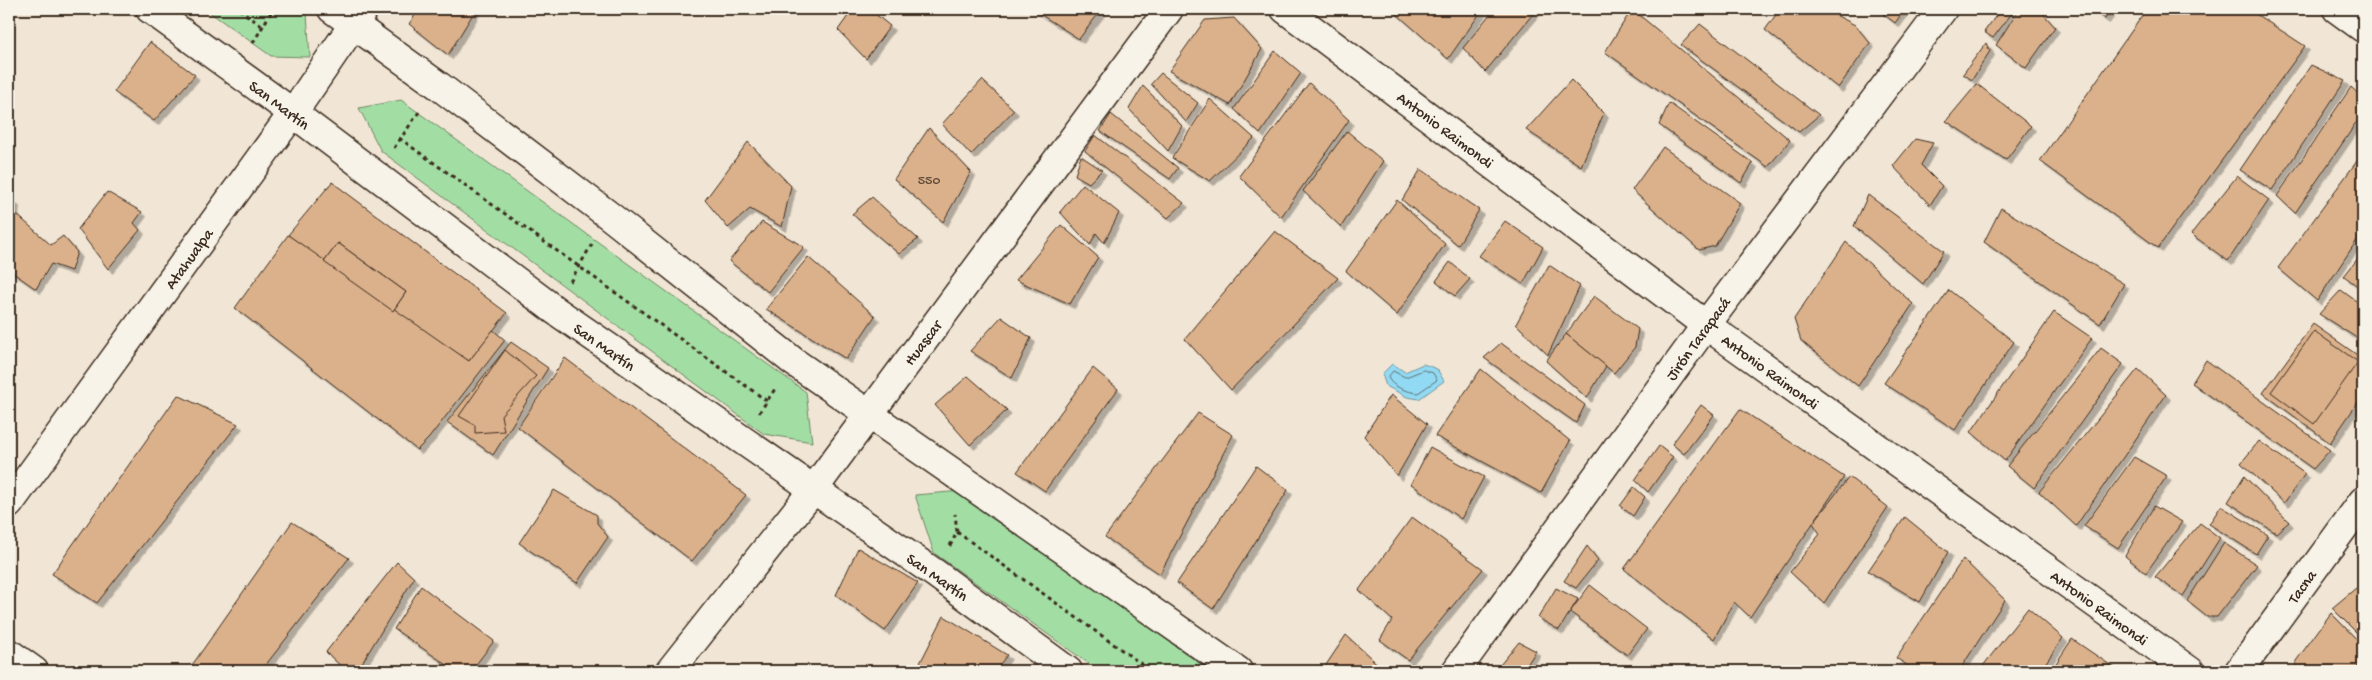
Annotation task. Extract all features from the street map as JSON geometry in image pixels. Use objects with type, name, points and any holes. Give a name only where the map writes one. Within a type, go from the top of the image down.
[{"type":"street","name":"San Martín","points":[[150,9],[234,69],[556,311],[936,574],[1068,671]]},
{"type":"street","name":"Huascar","points":[[670,671],[813,490],[1169,9]]},
{"type":"street","name":"Antonio Raimondi","points":[[1285,9],[1706,325],[2190,671]]},
{"type":"street","name":"Jirón Tarapacá","points":[[1456,671],[1706,325],[1943,9]]},
{"type":"street","points":[[2337,9],[2363,28]]},
{"type":"street","points":[[350,14],[439,86],[611,217],[794,362],[869,412],[1238,671]]},
{"type":"street","name":"Atahualpa","points":[[9,504],[293,113],[350,14]]},
{"type":"street","name":"Tacna","points":[[2239,671],[2363,501]]},
{"type":"street","points":[[9,653],[34,671]]},
{"type":"path","points":[[239,9],[263,27]]},
{"type":"path","points":[[234,69],[263,27],[272,9]]},
{"type":"path","points":[[378,178],[399,138],[439,86]]},
{"type":"path","points":[[399,138],[767,401]]},
{"type":"path","points":[[556,311],[577,267],[611,217]]},
{"type":"path","points":[[741,440],[794,362]]},
{"type":"path","points":[[936,574],[957,532],[950,469]]},
{"type":"path","points":[[957,532],[1151,671]]},
{"type":"green space","points":[[205,9],[300,9],[307,14],[310,57],[271,56]]},
{"type":"green space","points":[[401,100],[806,392],[812,442],[764,434],[381,151],[359,108]]},
{"type":"green space","points":[[962,491],[1210,671],[1099,671],[934,553],[915,495]]},
{"type":"water","points":[[1392,364],[1405,372],[1423,364],[1437,369],[1444,381],[1419,399],[1407,397],[1386,386],[1382,374]]},
{"type":"building","points":[[419,9],[476,9],[448,55],[409,24]]},
{"type":"building","points":[[853,9],[869,9],[890,26],[866,59],[838,30]]},
{"type":"building","points":[[1032,9],[1102,9],[1079,39]]},
{"type":"building","points":[[1391,9],[1483,9],[1448,59]]},
{"type":"building","points":[[1494,9],[1537,9],[1485,72],[1463,48]]},
{"type":"building","points":[[1632,9],[1790,140],[1768,167],[1605,52]]},
{"type":"building","points":[[1780,9],[1824,9],[1855,25],[1870,43],[1838,88],[1765,30]]},
{"type":"building","points":[[1877,9],[1905,9],[1895,23]]},
{"type":"building","points":[[2001,9],[2015,9],[1993,38],[1984,32]]},
{"type":"building","points":[[2019,9],[2039,9],[2055,27],[2026,68],[1996,45]]},
{"type":"building","points":[[2091,9],[2112,9],[2105,19]]},
{"type":"building","points":[[2147,9],[2248,9],[2305,46],[2158,248],[2040,161]]},
{"type":"building","points":[[1234,18],[1262,49],[1230,105],[1169,71],[1205,20]]},
{"type":"building","points":[[1700,24],[1819,115],[1799,132],[1681,45]]},
{"type":"building","points":[[150,42],[195,75],[154,121],[114,92]]},
{"type":"building","points":[[1986,43],[1990,51],[1972,80],[1963,74]]},
{"type":"building","points":[[1275,51],[1301,73],[1260,134],[1234,109]]},
{"type":"building","points":[[2311,65],[2345,81],[2272,190],[2240,170]]},
{"type":"building","points":[[1161,73],[1198,103],[1186,122],[1151,84]]},
{"type":"building","points":[[982,80],[1014,110],[971,155],[942,124]]},
{"type":"building","points":[[1571,80],[1604,113],[1581,166],[1526,130]]},
{"type":"building","points":[[1309,83],[1349,120],[1281,217],[1239,176]]},
{"type":"building","points":[[1977,84],[2031,126],[2006,160],[1946,121]]},
{"type":"building","points":[[1143,86],[1182,126],[1168,151],[1129,109]]},
{"type":"building","points":[[2351,87],[2363,98],[2363,113],[2295,213],[2277,196]]},
{"type":"building","points":[[1210,99],[1254,138],[1210,181],[1172,158]]},
{"type":"building","points":[[1669,103],[1753,163],[1741,183],[1659,125]]},
{"type":"building","points":[[1111,114],[1178,168],[1170,179],[1100,131]]},
{"type":"building","points":[[929,128],[971,172],[943,222],[894,179]]},
{"type":"building","points":[[1347,131],[1383,161],[1341,227],[1303,191]]},
{"type":"building","points":[[1095,135],[1184,203],[1168,218],[1085,151]]},
{"type":"building","points":[[1915,139],[1933,143],[1921,165],[1942,186],[1930,205],[1893,166]]},
{"type":"building","points":[[748,142],[791,186],[782,227],[750,209],[728,228],[705,200]]},
{"type":"building","points":[[1663,147],[1740,203],[1715,246],[1699,250],[1632,190]]},
{"type":"building","points":[[2363,153],[2363,231],[2317,301],[2278,268]]},
{"type":"building","points":[[1081,156],[1102,170],[1089,183],[1075,175]]},
{"type":"building","points":[[1421,169],[1479,210],[1458,245],[1402,200]]},
{"type":"building","points":[[2237,176],[2269,200],[2228,261],[2191,234]]},
{"type":"building","points":[[332,182],[507,313],[469,361],[393,311],[406,292],[338,243],[324,262],[288,235]]},
{"type":"building","points":[[1083,184],[1119,213],[1104,243],[1096,233],[1090,245],[1060,212]]},
{"type":"building","points":[[107,192],[142,212],[134,223],[140,230],[108,269],[78,229]]},
{"type":"building","points":[[1868,195],[1944,251],[1923,284],[1854,226]]},
{"type":"building","points":[[872,197],[918,239],[899,254],[852,214]]},
{"type":"building","points":[[9,198],[15,202],[14,212],[51,245],[63,236],[77,252],[71,271],[51,264],[36,289],[9,270]]},
{"type":"building","points":[[1397,200],[1445,244],[1397,315],[1346,271]]},
{"type":"building","points":[[2001,208],[2124,284],[2100,324],[1984,242]]},
{"type":"building","points":[[1505,221],[1543,247],[1523,284],[1479,256]]},
{"type":"building","points":[[762,222],[804,247],[768,292],[729,261]]},
{"type":"building","points":[[1061,225],[1098,257],[1070,304],[1016,280]]},
{"type":"building","points":[[1275,231],[1338,278],[1231,390],[1185,339]]},
{"type":"building","points":[[288,235],[469,361],[493,330],[505,340],[429,438],[417,450],[235,308]]},
{"type":"building","points":[[1846,242],[1913,304],[1858,386],[1801,341],[1794,319]]},
{"type":"building","points":[[338,243],[406,292],[393,311],[324,262]]},
{"type":"building","points":[[2363,252],[2363,290],[2344,276]]},
{"type":"building","points":[[808,257],[875,316],[846,359],[766,309]]},
{"type":"building","points":[[1450,262],[1470,279],[1455,296],[1436,281]]},
{"type":"building","points":[[1549,265],[1580,286],[1548,355],[1516,324]]},
{"type":"building","points":[[1949,290],[2014,342],[1955,430],[1884,383]]},
{"type":"building","points":[[2341,290],[2363,306],[2363,342],[2319,314]]},
{"type":"building","points":[[1594,296],[1638,329],[1635,347],[1614,373],[1566,334]]},
{"type":"building","points":[[2054,312],[2092,338],[2005,461],[1971,432]]},
{"type":"building","points":[[1001,317],[1031,338],[1012,378],[970,351]]},
{"type":"building","points":[[2313,324],[2363,359],[2363,395],[2330,443],[2263,393]]},
{"type":"building","points":[[2314,331],[2358,362],[2314,424],[2271,392]]},
{"type":"building","points":[[1566,334],[1606,366],[1587,398],[1546,361]]},
{"type":"building","points":[[511,342],[548,368],[493,455],[447,422]]},
{"type":"building","points":[[1501,343],[1585,405],[1576,423],[1484,358]]},
{"type":"building","points":[[2101,348],[2123,364],[2034,488],[2007,466]]},
{"type":"building","points":[[505,350],[536,376],[501,415],[504,431],[475,433],[475,425],[459,416]]},
{"type":"building","points":[[565,358],[746,495],[692,561],[518,427]]},
{"type":"building","points":[[2206,360],[2330,450],[2313,469],[2192,383]]},
{"type":"building","points":[[1093,368],[1118,389],[1045,491],[1017,472]]},
{"type":"building","points":[[1481,369],[1570,441],[1541,493],[1435,436]]},
{"type":"building","points":[[2138,369],[2166,395],[2076,526],[2039,492]]},
{"type":"building","points":[[968,376],[1007,410],[970,445],[935,405]]},
{"type":"building","points":[[178,395],[238,424],[97,603],[52,574]]},
{"type":"building","points":[[1391,395],[1427,424],[1397,476],[1364,436]]},
{"type":"building","points":[[1701,405],[1714,415],[1684,454],[1672,444]]},
{"type":"building","points":[[1740,409],[1844,477],[1750,617],[1734,602],[1714,639],[1624,569]]},
{"type":"building","points":[[1198,413],[1233,435],[1160,574],[1105,537]]},
{"type":"building","points":[[2259,441],[2305,474],[2284,503],[2241,463]]},
{"type":"building","points":[[1659,446],[1673,457],[1648,492],[1635,480]]},
{"type":"building","points":[[1430,447],[1484,477],[1461,519],[1411,484]]},
{"type":"building","points":[[2134,457],[2167,476],[2118,548],[2084,526]]},
{"type":"building","points":[[1256,466],[1288,490],[1213,609],[1177,583]]},
{"type":"building","points":[[2244,476],[2289,522],[2276,533],[2228,502]]},
{"type":"building","points":[[1849,477],[1888,507],[1824,603],[1790,572],[1820,534],[1813,523]]},
{"type":"building","points":[[1634,487],[1645,497],[1633,516],[1620,506]]},
{"type":"building","points":[[554,490],[597,515],[597,523],[608,537],[577,583],[519,543]]},
{"type":"building","points":[[2154,506],[2182,522],[2146,573],[2125,556]]},
{"type":"building","points":[[2221,506],[2268,535],[2256,554],[2209,524]]},
{"type":"building","points":[[1412,517],[1483,569],[1408,660],[1380,640],[1392,620],[1359,590]]},
{"type":"building","points":[[1905,517],[1948,552],[1920,602],[1868,571]]},
{"type":"building","points":[[292,522],[349,558],[261,671],[188,671]]},
{"type":"building","points":[[2200,523],[2220,538],[2183,596],[2155,577]]},
{"type":"building","points":[[2224,543],[2257,565],[2217,617],[2207,617],[2187,601]]},
{"type":"building","points":[[1587,546],[1598,560],[1576,588],[1564,581]]},
{"type":"building","points":[[858,548],[918,583],[885,631],[836,595]]},
{"type":"building","points":[[1963,559],[2005,600],[1959,671],[1916,671],[1896,658]]},
{"type":"building","points":[[397,562],[414,578],[357,671],[346,671],[326,652]]},
{"type":"building","points":[[1590,585],[1647,629],[1627,655],[1570,612]]},
{"type":"building","points":[[421,586],[494,641],[471,671],[456,671],[394,629]]},
{"type":"building","points":[[1556,588],[1578,599],[1559,630],[1538,618]]},
{"type":"building","points":[[2356,588],[2363,593],[2363,639],[2332,608]]},
{"type":"building","points":[[2028,608],[2063,638],[2040,671],[1979,671]]},
{"type":"building","points":[[2331,613],[2363,646],[2363,660],[2354,671],[2296,671],[2296,661]]},
{"type":"building","points":[[944,616],[1007,655],[995,671],[931,671],[920,663]]},
{"type":"building","points":[[1346,635],[1385,671],[1322,671]]},
{"type":"building","points":[[2072,639],[2119,671],[2051,671]]},
{"type":"building","points":[[1519,642],[1536,651],[1523,671],[1495,671]]}]
